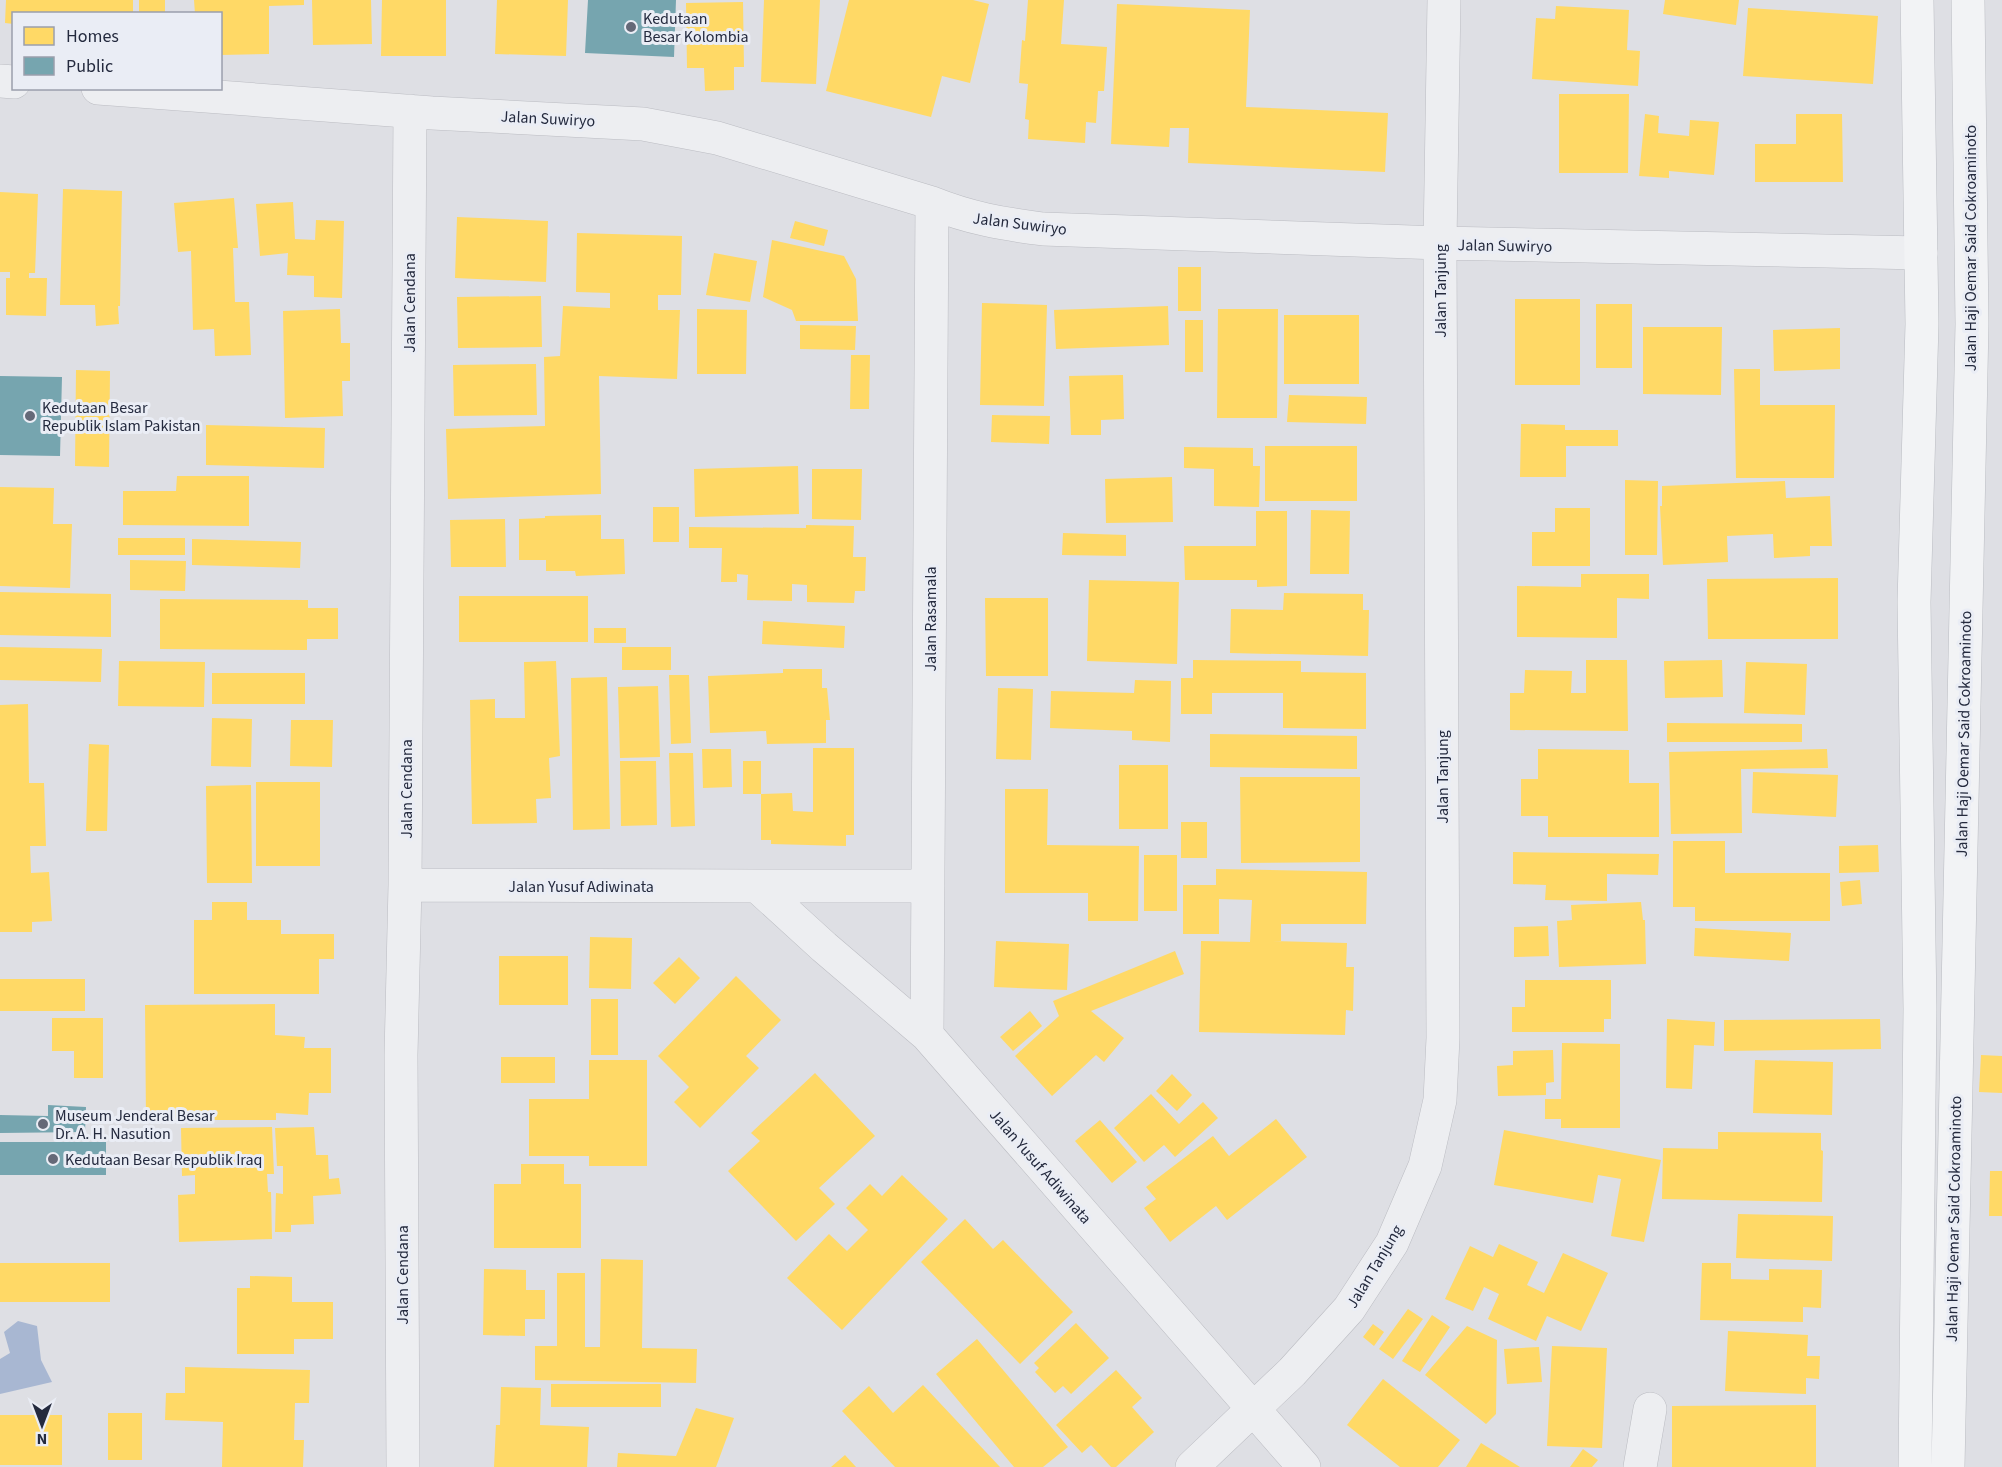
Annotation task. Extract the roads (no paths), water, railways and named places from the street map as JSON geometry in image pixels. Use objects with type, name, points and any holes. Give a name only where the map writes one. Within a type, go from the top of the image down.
[{"type":"main road","points":[[1915,1467],[1920,1009],[1914,602],[1922,324],[1917,0]]},
{"type":"main road","name":"Jalan Haji Oemar Said Cokroaminoto","points":[[1948,1467],[1972,324],[1968,0]]},
{"type":"street","name":"Jalan Tanjung","points":[[1192,1467],[1292,1372],[1349,1309],[1392,1243],[1425,1166],[1440,1100],[1443,1026],[1440,243],[1444,0]]},
{"type":"street","name":"Jalan Suwiryo","points":[[125,90],[410,111],[643,124],[717,138],[932,203],[959,214],[1043,229],[1440,243],[1921,253]]},
{"type":"street","name":"Jalan Cendana","points":[[403,1467],[401,1055],[405,885],[410,111]]},
{"type":"street","name":"Jalan Rasamala","points":[[927,1035],[932,203]]},
{"type":"street","name":"Jalan Yusuf Adiwinata","points":[[405,885],[928,886]]},
{"type":"street","name":"Jalan Yusuf Adiwinata","points":[[757,886],[927,1035],[1304,1467]]},
{"type":"street","points":[[1640,1467],[1650,1408]]},
{"type":"water","points":[[18,1321],[37,1326],[41,1360],[52,1382],[0,1394],[0,1359],[10,1353],[4,1332]]},
{"type":"place","name":"Kedutaan Besar Kolombia","points":[[631,27]]},
{"type":"place","name":"Kedutaan Besar Republik Islam Pakistan","points":[[30,416]]},
{"type":"place","name":"Museum Jenderal Besar Dr. A. H. Nasution","points":[[43,1124]]},
{"type":"place","name":"Kedutaan Besar Republik Iraq","points":[[53,1159]]}]
